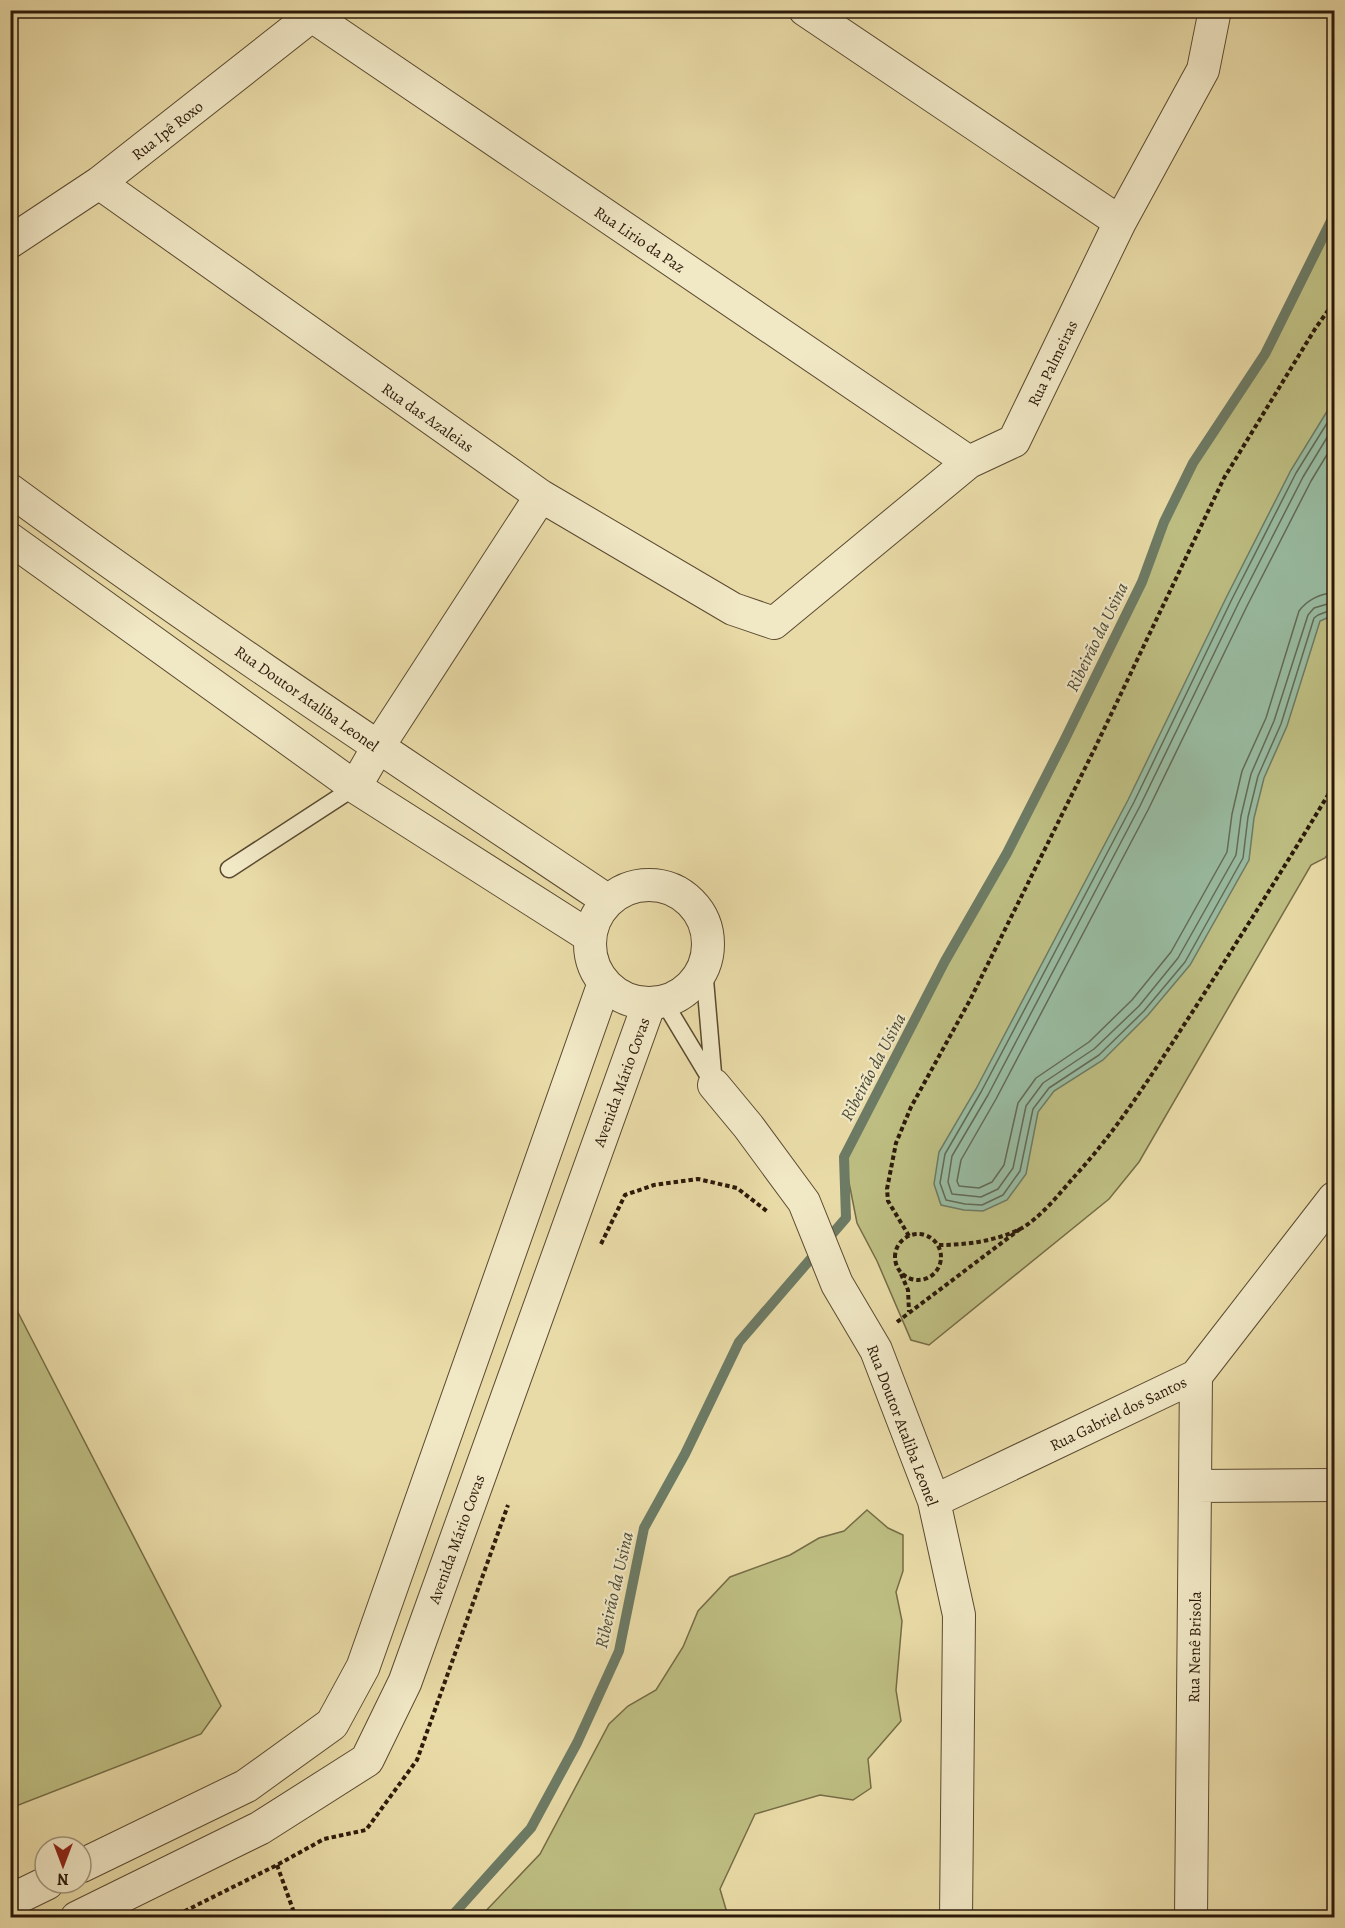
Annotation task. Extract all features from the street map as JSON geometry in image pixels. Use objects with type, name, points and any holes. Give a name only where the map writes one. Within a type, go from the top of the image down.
[{"type":"street","points":[[805,10],[1120,222]]},
{"type":"street","name":"Rua Palmeiras","points":[[774,623],[969,462],[1014,441],[1120,222],[1203,70],[1215,10]]},
{"type":"street","name":"Rua Ipê Roxo","points":[[10,242],[99,183],[315,13]]},
{"type":"street","name":"Rua Lirio da Paz","points":[[315,13],[969,462]]},
{"type":"street","name":"Rua das Azaleias","points":[[99,183],[541,496],[733,609],[774,623]]},
{"type":"street","name":"Rua Doutor Ataliba Leonel","points":[[10,490],[97,553],[378,747],[608,900]]},
{"type":"street","points":[[355,787],[378,747],[541,496]]},
{"type":"street","points":[[10,539],[355,787],[589,936]]},
{"type":"street","points":[[654,884],[672,889],[688,899],[700,913],[707,931],[708,950],[704,968],[693,984],[679,996],[657,1003],[625,998],[604,984],[594,970],[589,953],[589,936],[593,919],[608,900],[634,885],[654,884]]},
{"type":"street","points":[[93,1860],[246,1786],[333,1724],[363,1667],[604,984]]},
{"type":"street","name":"Avenida Mário Covas","points":[[76,1917],[260,1828],[367,1760],[405,1682],[657,1003]]},
{"type":"street","name":"Rua Doutor Ataliba Leonel","points":[[714,1085],[748,1126],[804,1202],[837,1284],[876,1350],[934,1501],[959,1615],[956,1917]]},
{"type":"street","name":"Rua Gabriel dos Santos","points":[[934,1501],[1196,1376],[1335,1198]]},
{"type":"street","name":"Rua Nenê Brisola","points":[[1191,1917],[1196,1376]]},
{"type":"street","points":[[1195,1486],[1335,1485]]},
{"type":"street","points":[[10,1901],[33,1890]]},
{"type":"lane","points":[[229,869],[355,787]]},
{"type":"lane","points":[[704,968],[714,1085]]},
{"type":"lane","points":[[657,1003],[714,1085]]},
{"type":"path","points":[[909,1236],[888,1201],[887,1189],[896,1143],[911,1107],[991,958],[1095,748],[1224,478],[1315,328],[1335,302]]},
{"type":"path","points":[[878,1358],[884,1334],[908,1313],[1023,1227],[1050,1204],[1093,1157],[1140,1093],[1335,785]]},
{"type":"path","points":[[908,1313],[908,1290],[896,1266],[895,1250],[904,1238],[919,1233],[927,1235],[939,1245],[966,1245],[1023,1227]]},
{"type":"path","points":[[896,1266],[901,1272],[914,1279],[928,1278],[939,1267],[941,1260],[939,1245]]},
{"type":"path","points":[[260,1828],[277,1865],[296,1917]]},
{"type":"shaded area","points":[[1334,215],[1334,847],[1325,858],[1311,865],[1139,1162],[1109,1199],[929,1345],[911,1340],[877,1261],[857,1223],[844,1157],[945,961],[1007,853],[1064,741],[1142,582],[1164,522],[1193,463],[1265,354]]},
{"type":"shaded area","points":[[10,1297],[221,1706],[201,1734],[11,1808]]},
{"type":"shaded area","points":[[867,1510],[888,1528],[903,1535],[903,1571],[896,1592],[902,1621],[896,1690],[901,1721],[868,1759],[871,1788],[853,1800],[820,1795],[755,1814],[720,1889],[728,1916],[726,1917],[480,1917],[540,1854],[609,1724],[628,1706],[656,1690],[683,1647],[698,1611],[730,1577],[790,1555],[819,1538],[844,1531]]},
{"type":"water","points":[[1334,400],[1334,615],[1320,621],[1287,726],[1264,778],[1254,818],[1249,860],[1190,965],[1148,1015],[1103,1060],[1054,1091],[1038,1112],[1026,1174],[1007,1200],[983,1211],[941,1205],[934,1184],[939,1152],[976,1089],[1128,800],[1291,470]]},
{"type":"waterway","name":"Ribeirão da Usina","points":[[450,1918],[531,1828],[577,1743],[619,1651],[644,1528],[685,1454],[739,1342],[846,1218],[844,1157],[945,961],[1007,853],[1064,741],[1142,582],[1164,522],[1193,463],[1265,354],[1334,215]]}]
